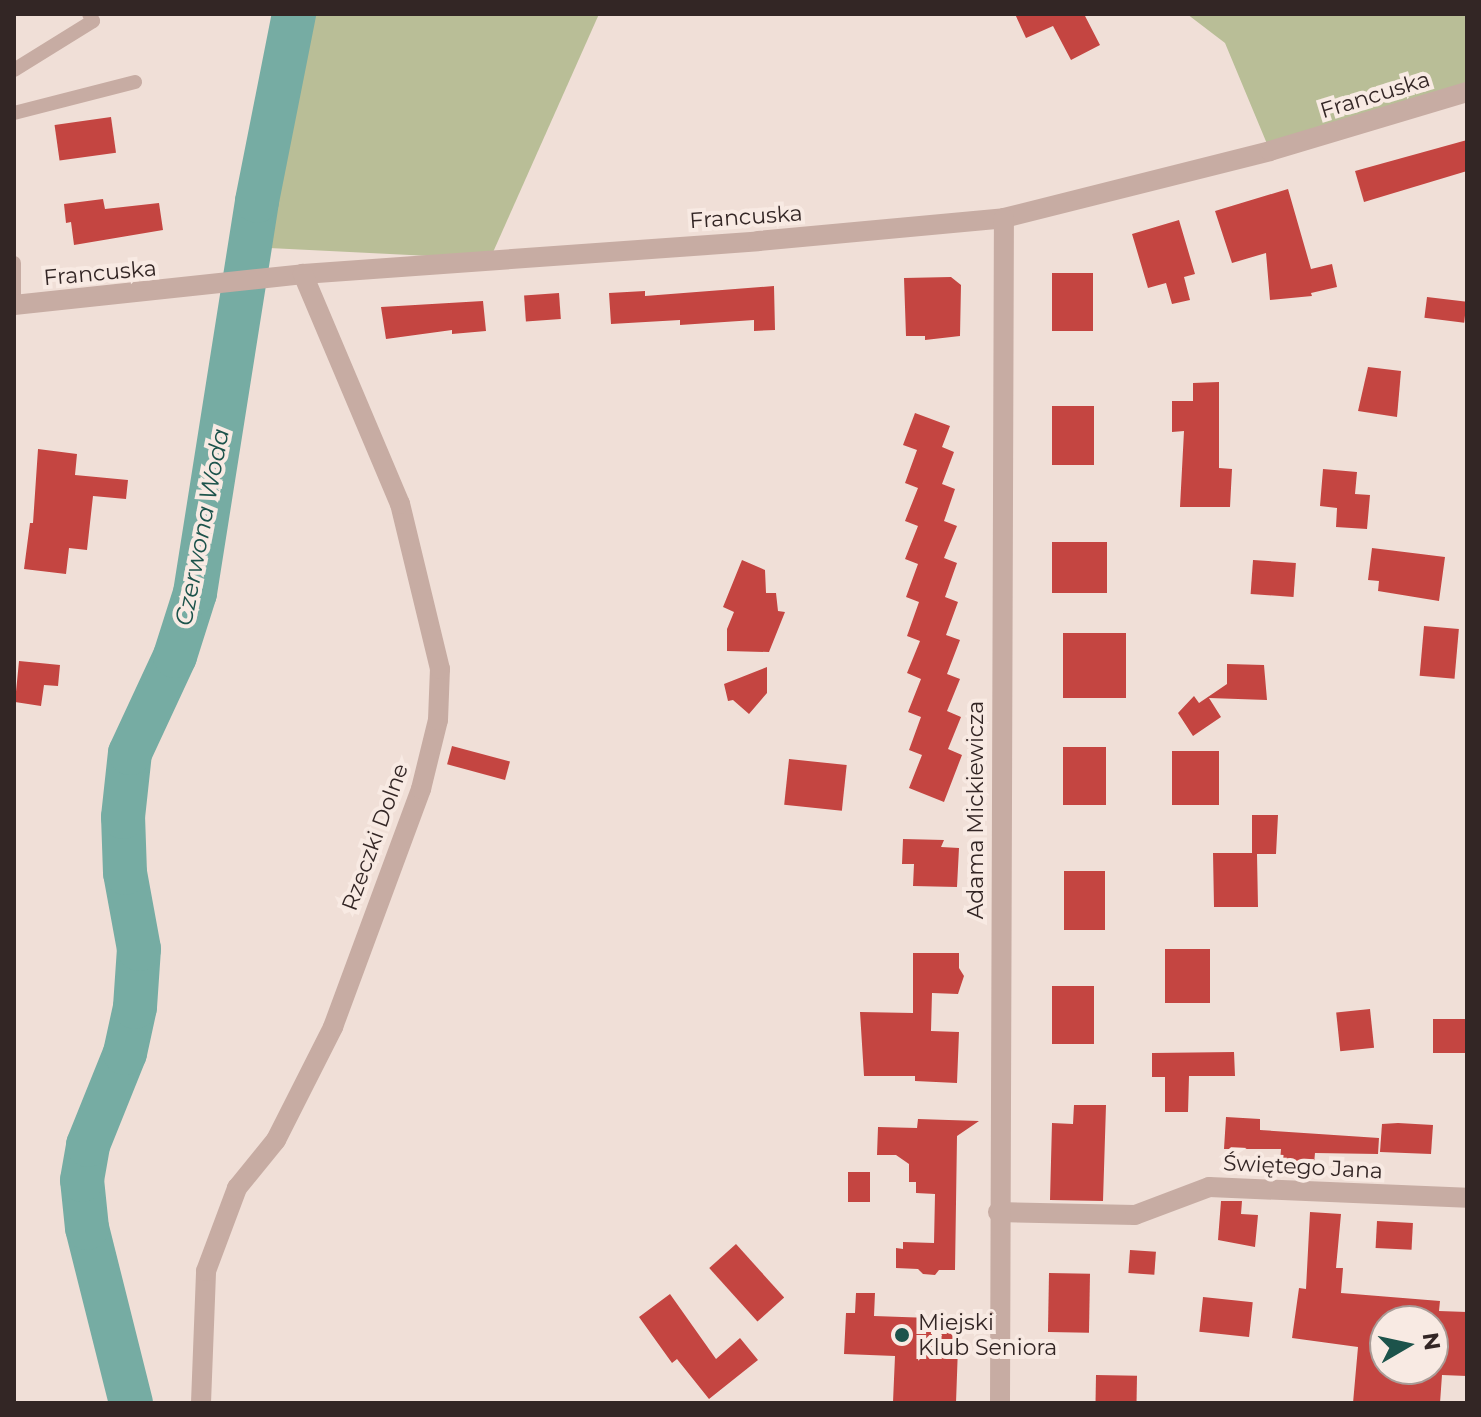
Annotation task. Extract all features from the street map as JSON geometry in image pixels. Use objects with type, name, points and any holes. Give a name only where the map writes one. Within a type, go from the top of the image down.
[{"type":"street","name":"Francuska","points":[[14,305],[303,274],[758,241],[1004,218],[1270,151],[1467,92]]},
{"type":"street","name":"Adama Mickiewicza","points":[[1000,1403],[998,1212],[1004,218]]},
{"type":"street","name":"Rzeczki Dolne","points":[[201,1403],[206,1271],[237,1188],[276,1140],[333,1027],[421,789],[438,720],[440,669],[400,504],[303,274]]},
{"type":"street","name":"Świętego Jana","points":[[998,1212],[1135,1215],[1209,1187],[1467,1198]]},
{"type":"lane","points":[[14,70],[93,21],[89,14]]},
{"type":"lane","points":[[14,113],[135,82]]},
{"type":"lane","points":[[14,263],[14,305]]},
{"type":"green space","points":[[294,14],[599,14],[490,259],[250,247]]},
{"type":"green space","points":[[1187,14],[1467,14],[1467,83],[1270,151],[1225,43]]},
{"type":"building","points":[[1015,14],[1084,14],[1100,45],[1071,60],[1053,26],[1026,38]]},
{"type":"building","points":[[111,117],[116,153],[60,161],[55,125]]},
{"type":"building","points":[[1467,140],[1467,171],[1364,202],[1355,171]]},
{"type":"building","points":[[1288,189],[1311,269],[1332,264],[1337,287],[1311,293],[1312,296],[1270,300],[1266,253],[1232,263],[1215,211]]},
{"type":"building","points":[[103,199],[105,209],[159,203],[163,230],[74,245],[71,222],[66,223],[64,204]]},
{"type":"building","points":[[1179,220],[1195,274],[1184,277],[1190,300],[1172,304],[1166,283],[1148,288],[1132,234]]},
{"type":"building","points":[[1052,273],[1093,273],[1093,331],[1052,331]]},
{"type":"building","points":[[951,277],[961,285],[960,336],[925,340],[925,336],[906,336],[904,278]]},
{"type":"building","points":[[774,286],[775,330],[754,331],[754,320],[680,325],[680,320],[611,324],[609,293],[645,291],[645,296]]},
{"type":"building","points":[[559,293],[561,319],[526,321],[524,295]]},
{"type":"building","points":[[1427,297],[1467,302],[1464,323],[1424,318]]},
{"type":"building","points":[[483,301],[486,331],[452,334],[452,330],[386,339],[381,307]]},
{"type":"building","points":[[1368,367],[1401,371],[1397,417],[1358,411]]},
{"type":"building","points":[[1219,382],[1219,468],[1232,469],[1230,507],[1180,507],[1184,431],[1172,432],[1172,401],[1193,401],[1193,383]]},
{"type":"building","points":[[1052,406],[1094,406],[1094,465],[1052,465]]},
{"type":"building","points":[[915,413],[950,426],[942,447],[954,452],[942,484],[955,489],[944,521],[957,526],[944,558],[957,563],[945,597],[958,602],[946,635],[960,640],[947,674],[960,679],[947,711],[961,717],[948,749],[962,755],[944,802],[909,788],[922,755],[909,750],[921,717],[908,712],[921,679],[907,673],[920,641],[907,636],[919,602],[906,597],[918,564],[905,559],[918,526],[905,521],[918,488],[905,483],[917,450],[903,445]]},
{"type":"building","points":[[38,449],[77,454],[75,475],[128,480],[126,499],[93,496],[87,550],[69,548],[66,574],[24,569],[30,523],[33,523]]},
{"type":"building","points":[[1323,469],[1357,472],[1355,494],[1370,495],[1367,529],[1336,527],[1337,508],[1320,506]]},
{"type":"building","points":[[1052,542],[1107,542],[1107,593],[1052,593]]},
{"type":"building","points":[[1372,548],[1445,557],[1439,601],[1378,591],[1379,581],[1368,580]]},
{"type":"building","points":[[742,560],[765,570],[766,593],[776,593],[778,611],[785,612],[769,652],[727,651],[727,629],[734,612],[723,607]]},
{"type":"building","points":[[1253,560],[1296,563],[1294,597],[1251,594]]},
{"type":"building","points":[[1424,626],[1459,629],[1455,679],[1420,676]]},
{"type":"building","points":[[1063,633],[1126,633],[1126,698],[1063,698]]},
{"type":"building","points":[[19,661],[60,665],[58,686],[44,685],[41,706],[15,702]]},
{"type":"building","points":[[1227,664],[1264,665],[1267,700],[1209,698],[1221,717],[1193,736],[1178,713],[1194,696],[1199,703],[1227,684]]},
{"type":"building","points":[[767,667],[767,693],[749,714],[733,700],[728,701],[724,684]]},
{"type":"building","points":[[452,746],[510,762],[505,780],[447,764]]},
{"type":"building","points":[[1063,747],[1106,747],[1106,805],[1063,805]]},
{"type":"building","points":[[1172,751],[1219,751],[1219,805],[1172,805]]},
{"type":"building","points":[[789,759],[847,765],[842,811],[784,805]]},
{"type":"building","points":[[1252,815],[1278,815],[1276,854],[1257,854],[1258,907],[1214,907],[1213,853],[1252,853]]},
{"type":"building","points":[[903,839],[944,840],[941,847],[959,848],[957,887],[913,886],[914,864],[902,864]]},
{"type":"building","points":[[1064,871],[1105,871],[1105,930],[1064,930]]},
{"type":"building","points":[[1165,949],[1210,949],[1210,1003],[1165,1003]]},
{"type":"building","points":[[913,953],[959,953],[959,968],[964,976],[958,994],[932,993],[931,1031],[959,1032],[957,1083],[915,1081],[915,1076],[864,1076],[860,1012],[913,1013]]},
{"type":"building","points":[[1052,986],[1094,986],[1094,1044],[1052,1044]]},
{"type":"building","points":[[1370,1009],[1374,1048],[1340,1051],[1336,1013]]},
{"type":"building","points":[[1433,1019],[1467,1019],[1467,1053],[1433,1053]]},
{"type":"building","points":[[1234,1052],[1235,1076],[1189,1076],[1188,1112],[1165,1112],[1165,1077],[1152,1077],[1152,1053]]},
{"type":"building","points":[[1074,1105],[1106,1105],[1103,1201],[1050,1200],[1052,1123],[1073,1124]]},
{"type":"building","points":[[1226,1117],[1260,1119],[1260,1130],[1379,1138],[1378,1154],[1315,1153],[1314,1164],[1280,1162],[1281,1149],[1224,1149]]},
{"type":"building","points":[[918,1119],[979,1121],[957,1136],[955,1270],[939,1270],[935,1275],[923,1274],[918,1269],[896,1268],[896,1248],[903,1249],[903,1242],[934,1243],[935,1194],[916,1193],[916,1182],[909,1182],[909,1164],[896,1155],[877,1155],[878,1127],[917,1128]]},
{"type":"building","points":[[1382,1124],[1433,1125],[1431,1154],[1380,1152]]},
{"type":"building","points":[[848,1172],[870,1172],[870,1202],[848,1202]]},
{"type":"building","points":[[1221,1201],[1242,1201],[1241,1214],[1258,1215],[1255,1247],[1218,1240]]},
{"type":"building","points":[[1310,1212],[1341,1214],[1336,1268],[1343,1268],[1341,1293],[1440,1301],[1440,1305],[1369,1305],[1369,1385],[1441,1385],[1440,1403],[1353,1403],[1358,1347],[1292,1338],[1299,1288],[1306,1289]]},
{"type":"building","points":[[1377,1221],[1413,1223],[1412,1250],[1376,1248]]},
{"type":"building","points":[[736,1244],[784,1298],[757,1322],[709,1268]]},
{"type":"building","points":[[1130,1250],[1156,1252],[1154,1275],[1128,1273]]},
{"type":"building","points":[[1049,1273],[1090,1274],[1089,1333],[1048,1332]]},
{"type":"building","name":"Miejski Klub Seniora","points":[[856,1293],[875,1293],[874,1316],[959,1319],[956,1403],[893,1402],[895,1356],[844,1354],[846,1313],[855,1313]]},
{"type":"building","points":[[670,1294],[716,1359],[740,1338],[758,1360],[709,1399],[677,1359],[672,1363],[639,1317]]},
{"type":"building","points":[[1203,1297],[1253,1302],[1249,1337],[1199,1332]]},
{"type":"building","points":[[1449,1311],[1467,1312],[1467,1376],[1449,1375]]},
{"type":"building","points":[[1096,1375],[1137,1376],[1137,1403],[1096,1403]]},
{"type":"waterway","name":"Czerwona Woda","points":[[131,1403],[87,1228],[82,1180],[88,1145],[125,1053],[135,1007],[139,949],[125,873],[123,817],[130,753],[175,656],[195,593],[257,201],[294,14]]},
{"type":"place","name":"Miejski Klub Seniora","points":[[902,1335]]}]
